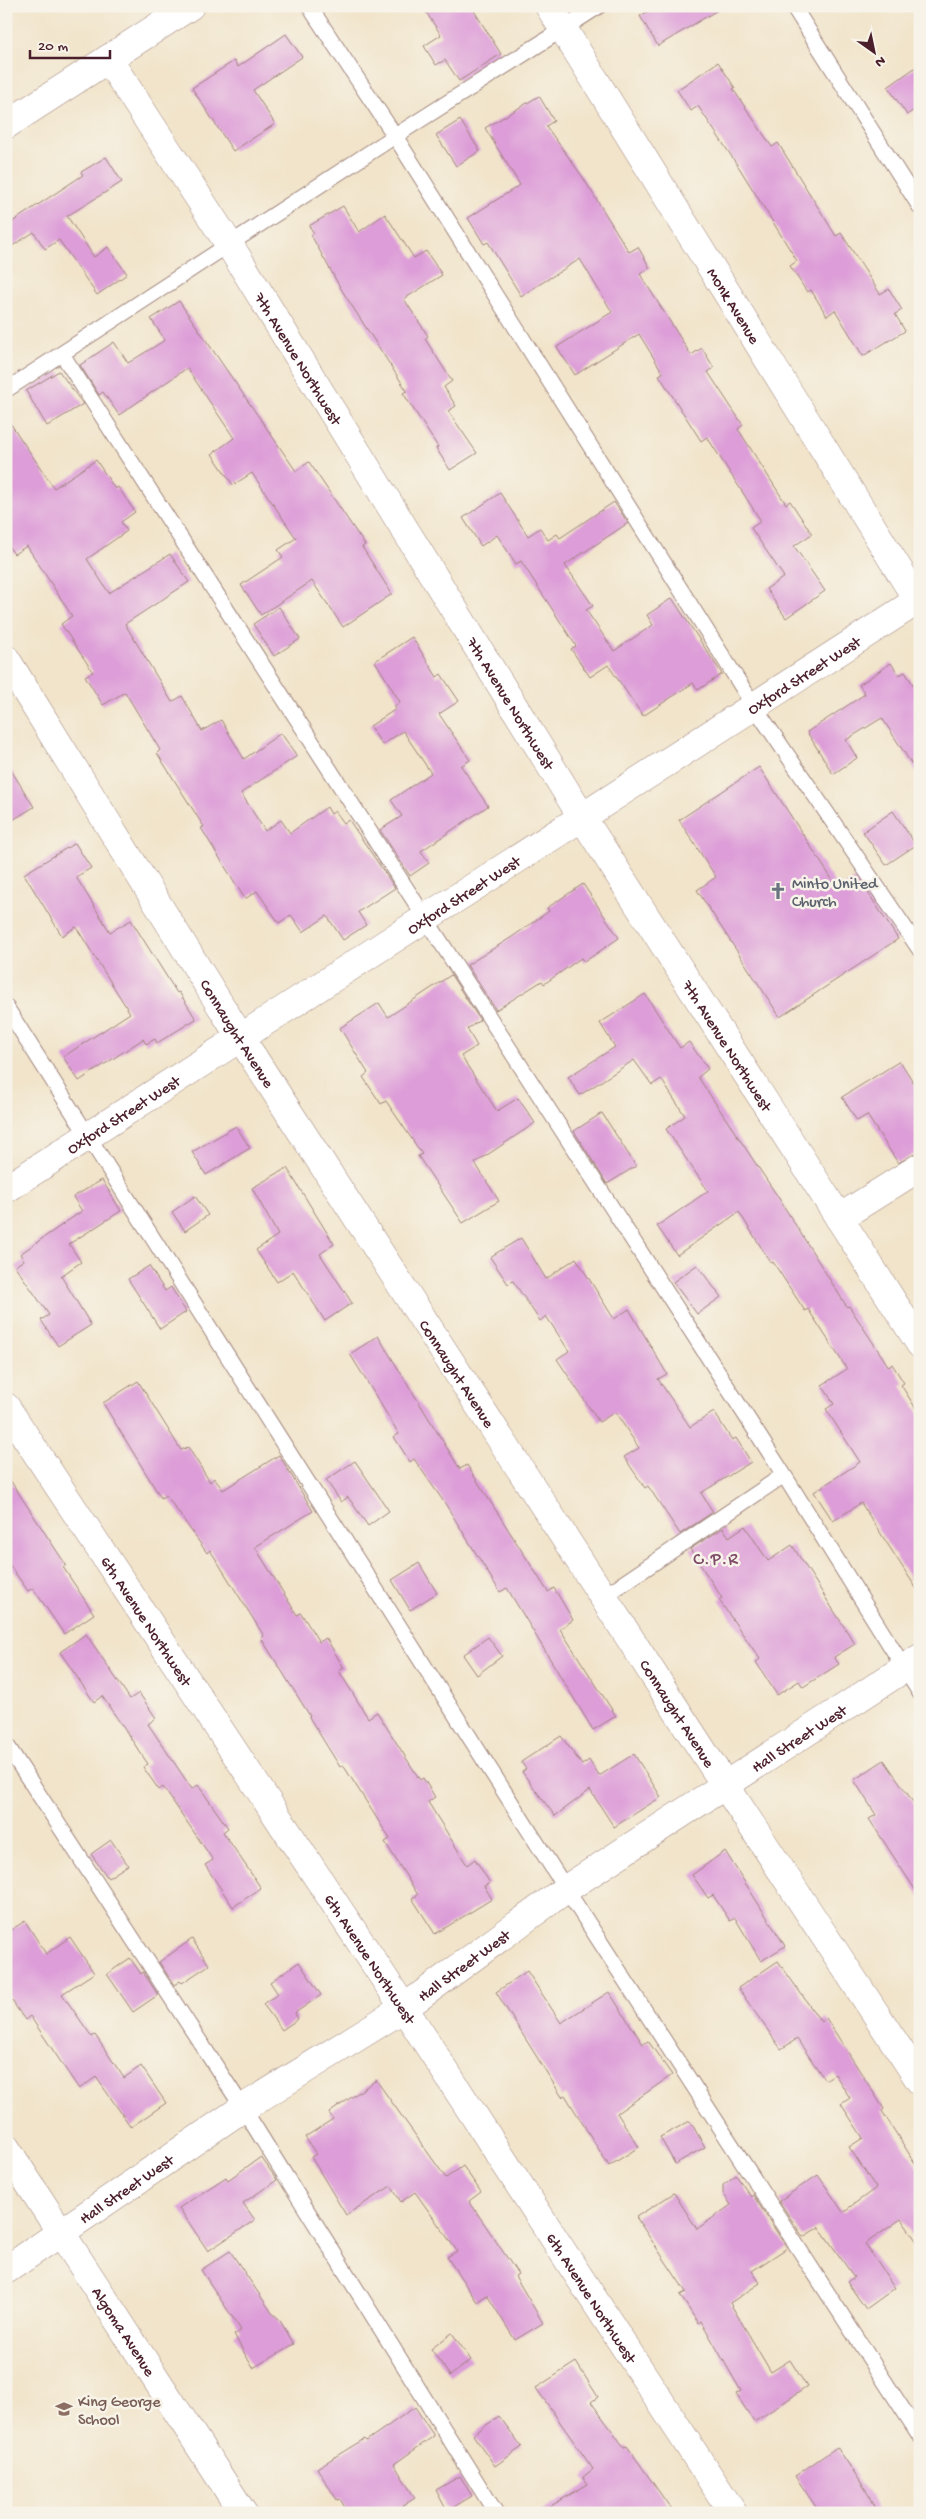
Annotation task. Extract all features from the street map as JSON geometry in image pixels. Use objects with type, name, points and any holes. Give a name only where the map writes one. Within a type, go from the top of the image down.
[{"type":"street","points":[[6,125],[190,6]]},
{"type":"street","name":"Monk Avenue","points":[[549,6],[919,601]]},
{"type":"street","name":"7th Avenue Northwest","points":[[108,59],[229,244],[582,817],[920,1344]]},
{"type":"street","name":"Oxford Street West","points":[[6,1189],[424,917],[919,601]]},
{"type":"street","name":"Connaught Avenue","points":[[6,660],[240,1038],[725,1785],[920,2081]]},
{"type":"street","points":[[840,1218],[920,1167]]},
{"type":"street","name":"6th Avenue Northwest","points":[[6,1407],[404,2008],[733,2513]]},
{"type":"street","name":"Hall Street West","points":[[6,2270],[62,2234],[243,2108],[404,2008],[566,1889],[912,1664]]},
{"type":"street","name":"Algoma Avenue","points":[[6,2148],[243,2513]]},
{"type":"lane","points":[[309,6],[395,136],[754,706],[920,950]]},
{"type":"lane","points":[[6,390],[395,136],[599,6]]},
{"type":"lane","points":[[792,6],[920,207]]},
{"type":"lane","points":[[62,354],[784,1474],[912,1664],[920,1693]]},
{"type":"lane","points":[[6,1007],[566,1889],[920,2436]]},
{"type":"lane","points":[[603,1597],[784,1474]]},
{"type":"lane","points":[[6,1744],[243,2108],[496,2513]]},
{"type":"building","points":[[422,6],[471,6],[501,54],[459,81],[445,60],[436,65],[424,46],[441,35]]},
{"type":"building","points":[[657,6],[724,6],[658,46],[640,16]]},
{"type":"building","points":[[286,34],[302,57],[253,90],[275,124],[233,151],[192,88],[234,61],[238,67]]},
{"type":"building","points":[[718,62],[735,88],[733,89],[772,147],[778,143],[836,236],[841,233],[880,294],[889,289],[902,310],[895,314],[905,331],[863,356],[835,310],[827,316],[811,290],[807,292],[790,266],[797,261],[740,169],[698,106],[691,111],[677,90]]},
{"type":"building","points":[[920,64],[920,106],[907,115],[888,87]]},
{"type":"building","points":[[539,96],[554,121],[546,126],[582,176],[629,252],[638,247],[650,268],[640,274],[691,355],[702,348],[714,368],[708,372],[743,425],[738,429],[786,504],[790,501],[812,534],[794,546],[825,591],[786,618],[766,589],[784,577],[751,528],[761,521],[707,437],[701,441],[659,375],[663,373],[639,334],[575,375],[557,347],[612,312],[580,259],[521,296],[488,242],[484,244],[468,218],[520,185],[485,128]]},
{"type":"building","points":[[460,120],[480,151],[456,166],[436,135]]},
{"type":"building","points":[[106,157],[122,182],[67,216],[94,257],[108,247],[127,274],[97,295],[59,240],[45,249],[34,232],[6,250],[6,226],[83,175],[81,172]]},
{"type":"building","points":[[343,206],[359,232],[385,214],[414,258],[426,251],[442,275],[404,299],[428,336],[425,339],[452,381],[444,387],[456,406],[448,411],[477,453],[450,470],[436,448],[438,447],[403,393],[407,391],[341,289],[311,235],[314,233],[309,226]]},
{"type":"building","points":[[179,301],[296,471],[309,462],[365,545],[362,547],[392,594],[343,627],[312,581],[261,615],[241,585],[283,557],[278,550],[296,538],[252,473],[233,485],[212,454],[234,438],[187,368],[119,415],[103,392],[99,395],[80,365],[114,342],[128,363],[165,340],[151,319]]},
{"type":"building","points":[[59,371],[83,404],[47,426],[26,391]]},
{"type":"building","points":[[6,417],[54,488],[96,460],[115,489],[118,487],[135,512],[121,522],[127,531],[87,559],[109,593],[170,554],[189,582],[125,624],[172,702],[182,696],[202,731],[221,720],[244,759],[281,733],[297,756],[241,793],[265,831],[281,820],[290,833],[327,807],[331,814],[335,811],[344,823],[349,820],[395,888],[358,912],[366,925],[343,940],[327,916],[303,932],[291,915],[279,923],[257,891],[245,899],[201,828],[204,827],[157,753],[160,750],[125,692],[103,705],[85,676],[93,672],[61,624],[72,616],[27,546],[14,554],[6,543]]},
{"type":"building","points":[[500,493],[528,536],[540,528],[548,540],[557,534],[560,538],[614,502],[628,523],[565,565],[593,606],[586,610],[614,651],[653,625],[647,615],[672,598],[722,674],[698,690],[693,683],[643,716],[608,665],[590,677],[571,649],[576,646],[521,561],[516,564],[497,535],[481,546],[463,518]]},
{"type":"building","points":[[279,607],[300,639],[274,656],[253,624]]},
{"type":"building","points":[[412,637],[437,677],[441,674],[459,701],[439,714],[470,760],[461,766],[488,806],[421,851],[429,863],[410,876],[380,830],[402,816],[391,800],[431,773],[403,731],[382,745],[370,726],[396,709],[394,706],[400,702],[375,661]]},
{"type":"building","points":[[891,663],[899,675],[905,672],[920,695],[920,777],[882,718],[846,740],[857,758],[833,774],[807,732],[865,694],[859,685]]},
{"type":"building","points":[[6,762],[34,807],[6,824]]},
{"type":"building","name":"Minto United Church","points":[[759,767],[839,890],[858,877],[898,939],[780,1017],[697,890],[716,877],[679,820]]},
{"type":"building","points":[[893,811],[916,845],[886,865],[863,832]]},
{"type":"building","points":[[75,843],[91,868],[76,877],[110,932],[131,920],[177,993],[179,992],[196,1019],[157,1043],[155,1039],[146,1044],[143,1039],[79,1081],[63,1057],[130,1013],[76,927],[62,936],[24,874]]},
{"type":"building","points":[[583,884],[619,938],[584,962],[581,958],[544,984],[542,981],[496,1010],[467,965],[512,937],[549,911],[547,908]]},
{"type":"building","points":[[451,975],[480,1020],[467,1029],[477,1046],[461,1056],[497,1111],[518,1098],[535,1123],[475,1163],[499,1201],[463,1223],[418,1156],[422,1154],[386,1101],[381,1104],[363,1077],[368,1073],[340,1028],[379,1003],[388,1017]]},
{"type":"building","points":[[645,994],[680,1048],[689,1042],[708,1069],[698,1077],[778,1197],[847,1307],[849,1306],[889,1367],[892,1364],[904,1383],[901,1385],[920,1415],[920,1594],[861,1503],[833,1521],[814,1492],[860,1462],[826,1409],[834,1404],[822,1385],[847,1369],[808,1309],[805,1311],[773,1262],[771,1263],[739,1212],[677,1255],[657,1226],[708,1191],[666,1129],[685,1116],[661,1079],[652,1085],[634,1060],[580,1095],[568,1077],[615,1047],[600,1023]]},
{"type":"building","points":[[900,1061],[920,1093],[920,1151],[898,1163],[867,1115],[857,1121],[842,1097]]},
{"type":"building","points":[[602,1113],[636,1166],[607,1184],[574,1131]]},
{"type":"building","points":[[236,1126],[250,1148],[206,1175],[192,1152]]},
{"type":"building","points":[[287,1168],[334,1244],[320,1254],[352,1303],[325,1321],[293,1271],[277,1282],[256,1250],[278,1235],[252,1188]]},
{"type":"building","points":[[102,1180],[121,1211],[69,1244],[81,1262],[61,1276],[91,1325],[58,1346],[41,1320],[49,1315],[15,1266],[24,1260],[20,1254],[82,1211],[73,1197]]},
{"type":"building","points":[[195,1196],[208,1215],[185,1231],[172,1212]]},
{"type":"building","points":[[521,1238],[546,1279],[576,1258],[614,1319],[629,1309],[667,1374],[658,1379],[690,1427],[714,1412],[732,1440],[736,1438],[751,1462],[701,1493],[713,1512],[680,1534],[648,1486],[645,1488],[624,1457],[639,1448],[615,1412],[599,1422],[557,1359],[569,1351],[546,1316],[540,1321],[513,1281],[508,1284],[490,1257]]},
{"type":"building","points":[[697,1265],[721,1297],[697,1314],[673,1282]]},
{"type":"building","points":[[149,1266],[165,1291],[171,1287],[186,1312],[160,1329],[128,1279]]},
{"type":"building","points":[[378,1336],[460,1469],[467,1465],[548,1592],[554,1588],[573,1620],[560,1629],[616,1716],[593,1730],[507,1588],[500,1592],[446,1505],[414,1459],[410,1462],[394,1437],[399,1434],[350,1354]]},
{"type":"building","points":[[138,1381],[181,1450],[188,1447],[210,1482],[214,1478],[223,1490],[279,1455],[313,1511],[255,1547],[297,1615],[301,1613],[319,1642],[326,1638],[344,1668],[339,1671],[368,1718],[377,1712],[420,1780],[423,1778],[435,1797],[428,1802],[467,1865],[475,1859],[490,1883],[484,1886],[492,1899],[435,1934],[412,1898],[418,1895],[385,1842],[390,1839],[343,1765],[340,1767],[261,1638],[264,1636],[210,1550],[207,1553],[166,1495],[161,1498],[103,1403]]},
{"type":"building","points":[[355,1461],[389,1511],[368,1526],[348,1497],[341,1502],[326,1480]]},
{"type":"building","points":[[6,1474],[66,1565],[63,1567],[94,1614],[64,1634],[33,1588],[28,1591],[6,1560]]},
{"type":"building","points":[[745,1526],[768,1561],[792,1545],[855,1644],[834,1657],[839,1664],[803,1687],[799,1681],[777,1695],[756,1662],[760,1659],[719,1600],[722,1598],[690,1549],[723,1528],[729,1537]]},
{"type":"building","points":[[419,1563],[437,1593],[410,1610],[392,1580]]},
{"type":"building","points":[[86,1634],[130,1699],[139,1693],[156,1718],[148,1724],[192,1789],[198,1785],[228,1828],[223,1832],[261,1888],[233,1907],[205,1865],[213,1860],[163,1787],[159,1790],[143,1767],[148,1764],[102,1696],[94,1702],[60,1652]]},
{"type":"building","points":[[488,1637],[502,1656],[477,1675],[463,1655]]},
{"type":"building","points":[[561,1736],[582,1765],[589,1760],[599,1776],[634,1754],[661,1797],[614,1827],[590,1790],[555,1816],[522,1772],[526,1769],[521,1762]]},
{"type":"building","points":[[884,1760],[920,1812],[920,1897],[869,1819],[876,1815],[854,1780]]},
{"type":"building","points":[[111,1840],[128,1865],[108,1878],[91,1854]]},
{"type":"building","points":[[725,1851],[785,1946],[761,1961],[735,1918],[730,1921],[713,1895],[708,1898],[692,1875]]},
{"type":"building","points":[[25,1921],[46,1954],[70,1937],[94,1973],[62,1994],[92,2037],[95,2035],[124,2078],[141,2066],[166,2103],[131,2127],[96,2077],[79,2089],[30,2016],[25,2020],[6,1992],[6,1933]]},
{"type":"building","points":[[192,1939],[209,1965],[182,1983],[180,1981],[174,1985],[159,1962]]},
{"type":"building","points":[[130,1958],[141,1974],[143,1972],[158,1995],[133,2012],[107,1974]]},
{"type":"building","points":[[778,1961],[821,2022],[826,2018],[884,2109],[882,2111],[920,2171],[920,2246],[901,2219],[865,2244],[895,2288],[866,2309],[847,2282],[854,2277],[819,2227],[803,2237],[779,2201],[818,2175],[843,2212],[876,2188],[849,2147],[863,2138],[841,2104],[850,2098],[835,2074],[825,2080],[797,2039],[781,2049],[738,1988]]},
{"type":"building","points":[[299,1962],[321,1995],[295,2013],[298,2019],[282,2030],[263,2004],[278,1994],[270,1982]]},
{"type":"building","points":[[527,1971],[561,2023],[609,1992],[643,2044],[648,2041],[672,2075],[617,2113],[639,2147],[609,2166],[565,2095],[562,2097],[496,1992]]},
{"type":"building","points":[[376,2080],[446,2178],[463,2166],[481,2192],[469,2201],[518,2274],[515,2276],[543,2323],[515,2340],[487,2295],[477,2302],[447,2257],[457,2251],[415,2192],[401,2202],[391,2186],[346,2215],[311,2157],[316,2154],[305,2137],[333,2119],[329,2113]]},
{"type":"building","points":[[690,2121],[705,2147],[675,2164],[660,2137]]},
{"type":"building","points":[[261,2157],[277,2180],[243,2203],[255,2220],[208,2251],[179,2208],[226,2177],[228,2180]]},
{"type":"building","points":[[736,2175],[751,2197],[753,2195],[787,2248],[752,2271],[760,2283],[730,2303],[771,2372],[790,2360],[807,2387],[754,2422],[736,2394],[741,2391],[701,2321],[698,2323],[680,2295],[686,2292],[636,2217],[674,2193],[697,2229],[731,2205],[723,2193],[723,2185]]},
{"type":"building","points":[[230,2251],[272,2313],[279,2319],[294,2344],[253,2368],[234,2335],[241,2330],[201,2270]]},
{"type":"building","points":[[452,2333],[471,2360],[450,2376],[431,2349]]},
{"type":"building","points":[[576,2362],[598,2397],[591,2402],[624,2447],[627,2446],[674,2513],[539,2513],[588,2484],[583,2477],[593,2469],[536,2388]]},
{"type":"building","points":[[415,2407],[434,2436],[394,2464],[415,2498],[391,2513],[348,2513],[340,2499],[337,2500],[317,2468],[364,2439],[366,2441]]},
{"type":"building","points":[[499,2416],[522,2447],[495,2466],[473,2435]]},
{"type":"building","points":[[837,2447],[870,2496],[878,2513],[820,2513],[795,2476]]},
{"type":"building","points":[[460,2476],[472,2496],[447,2511],[436,2490]]},
{"type":"place","name":"Minto United Church","points":[[778,891]]},
{"type":"place","name":"King George School","points":[[64,2409]]},
{"type":"district","name":"C.P.R","points":[[716,1558]]}]
